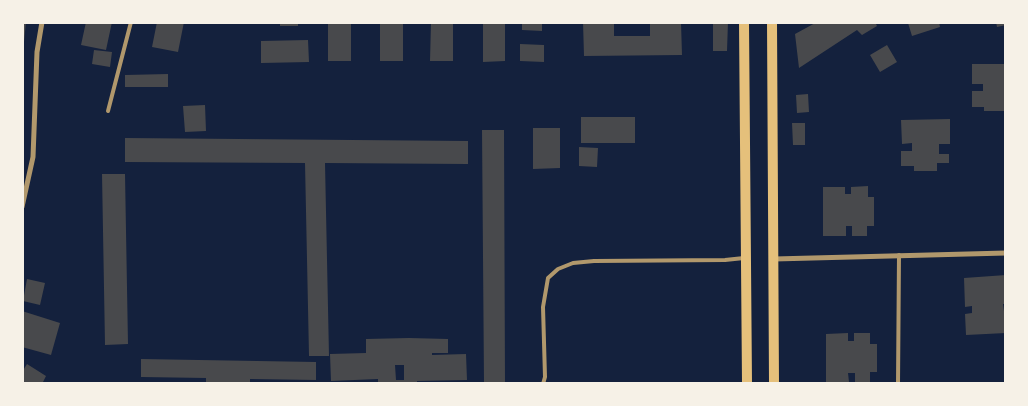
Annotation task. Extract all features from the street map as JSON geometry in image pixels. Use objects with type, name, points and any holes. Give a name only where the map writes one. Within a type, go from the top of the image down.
[{"type":"main road","points":[[744,22],[747,384]]},
{"type":"main road","points":[[772,22],[774,384]]},
{"type":"street","points":[[22,207],[33,157],[37,52],[42,22]]},
{"type":"street","points":[[774,258],[1006,253]]},
{"type":"lane","points":[[108,111],[132,22]]},
{"type":"lane","points":[[898,384],[899,256]]},
{"type":"lane","points":[[543,384],[545,377],[543,307],[548,278],[558,269],[573,263],[594,261],[725,260],[746,258]]},
{"type":"building","points":[[22,22],[26,22],[24,42],[22,42]]},
{"type":"building","points":[[86,22],[112,22],[106,50],[81,45]]},
{"type":"building","points":[[157,22],[184,22],[178,52],[152,47]]},
{"type":"building","points":[[280,22],[298,22],[298,26],[280,26]]},
{"type":"building","points":[[328,22],[351,22],[351,61],[328,61]]},
{"type":"building","points":[[380,22],[403,22],[403,61],[380,61]]},
{"type":"building","points":[[431,22],[453,22],[453,61],[430,61]]},
{"type":"building","points":[[483,22],[505,22],[505,61],[483,62]]},
{"type":"building","points":[[522,22],[542,22],[542,31],[522,30]]},
{"type":"building","points":[[583,22],[614,22],[614,36],[650,36],[650,22],[681,22],[682,55],[584,56]]},
{"type":"building","points":[[713,22],[728,22],[727,51],[713,51]]},
{"type":"building","points":[[817,22],[875,22],[877,26],[862,35],[857,30],[799,68],[795,34]]},
{"type":"building","points":[[939,22],[940,27],[912,36],[908,23]]},
{"type":"building","points":[[996,22],[1006,22],[1006,25],[997,27]]},
{"type":"building","points":[[308,40],[309,62],[261,63],[261,41]]},
{"type":"building","points":[[520,44],[544,45],[544,62],[520,61]]},
{"type":"building","points":[[887,45],[897,62],[880,72],[870,55]]},
{"type":"building","points":[[94,50],[112,52],[110,67],[92,64]]},
{"type":"building","points":[[972,64],[1006,64],[1006,111],[984,111],[984,107],[972,107],[972,91],[983,91],[983,84],[972,84]]},
{"type":"building","points":[[168,74],[168,87],[125,87],[125,75]]},
{"type":"building","points":[[808,94],[809,112],[797,113],[796,95]]},
{"type":"building","points":[[205,105],[206,131],[185,132],[183,106]]},
{"type":"building","points":[[581,117],[635,117],[635,143],[581,143]]},
{"type":"building","points":[[950,119],[950,144],[939,144],[939,154],[949,154],[949,163],[937,163],[937,171],[914,171],[914,166],[901,166],[901,151],[912,151],[912,143],[902,144],[901,120]]},
{"type":"building","points":[[792,123],[805,123],[805,145],[793,145]]},
{"type":"building","points":[[533,128],[560,128],[560,168],[533,169]]},
{"type":"building","points":[[482,130],[504,130],[505,384],[484,384]]},
{"type":"building","points":[[125,138],[468,141],[468,164],[325,163],[329,356],[309,356],[305,163],[125,162]]},
{"type":"building","points":[[579,147],[598,148],[597,167],[579,166]]},
{"type":"building","points":[[102,174],[125,174],[128,344],[105,345]]},
{"type":"building","points":[[868,186],[868,197],[874,197],[874,226],[867,226],[867,236],[852,236],[852,226],[846,226],[846,236],[823,236],[823,187],[845,187],[845,194],[851,194],[851,187]]},
{"type":"building","points":[[1006,275],[1006,304],[1003,304],[1004,311],[1006,311],[1006,333],[966,335],[965,314],[972,313],[972,306],[965,307],[964,278]]},
{"type":"building","points":[[27,279],[45,283],[40,305],[23,301]]},
{"type":"building","points":[[22,311],[60,323],[51,355],[22,347]]},
{"type":"building","points":[[848,333],[848,341],[854,341],[854,333],[870,333],[870,344],[877,344],[877,372],[870,372],[870,382],[855,383],[855,373],[848,373],[849,382],[826,383],[826,334]]},
{"type":"building","points":[[366,339],[448,339],[448,353],[432,353],[432,355],[466,354],[467,380],[417,381],[417,384],[378,384],[378,379],[331,381],[330,354],[366,353]],"holes":[[[395,365],[404,365],[404,380],[396,380]]]},
{"type":"building","points":[[141,359],[316,362],[316,380],[250,379],[250,384],[206,384],[206,378],[141,377]]},
{"type":"building","points":[[27,364],[46,376],[42,384],[22,384],[22,372]]}]
